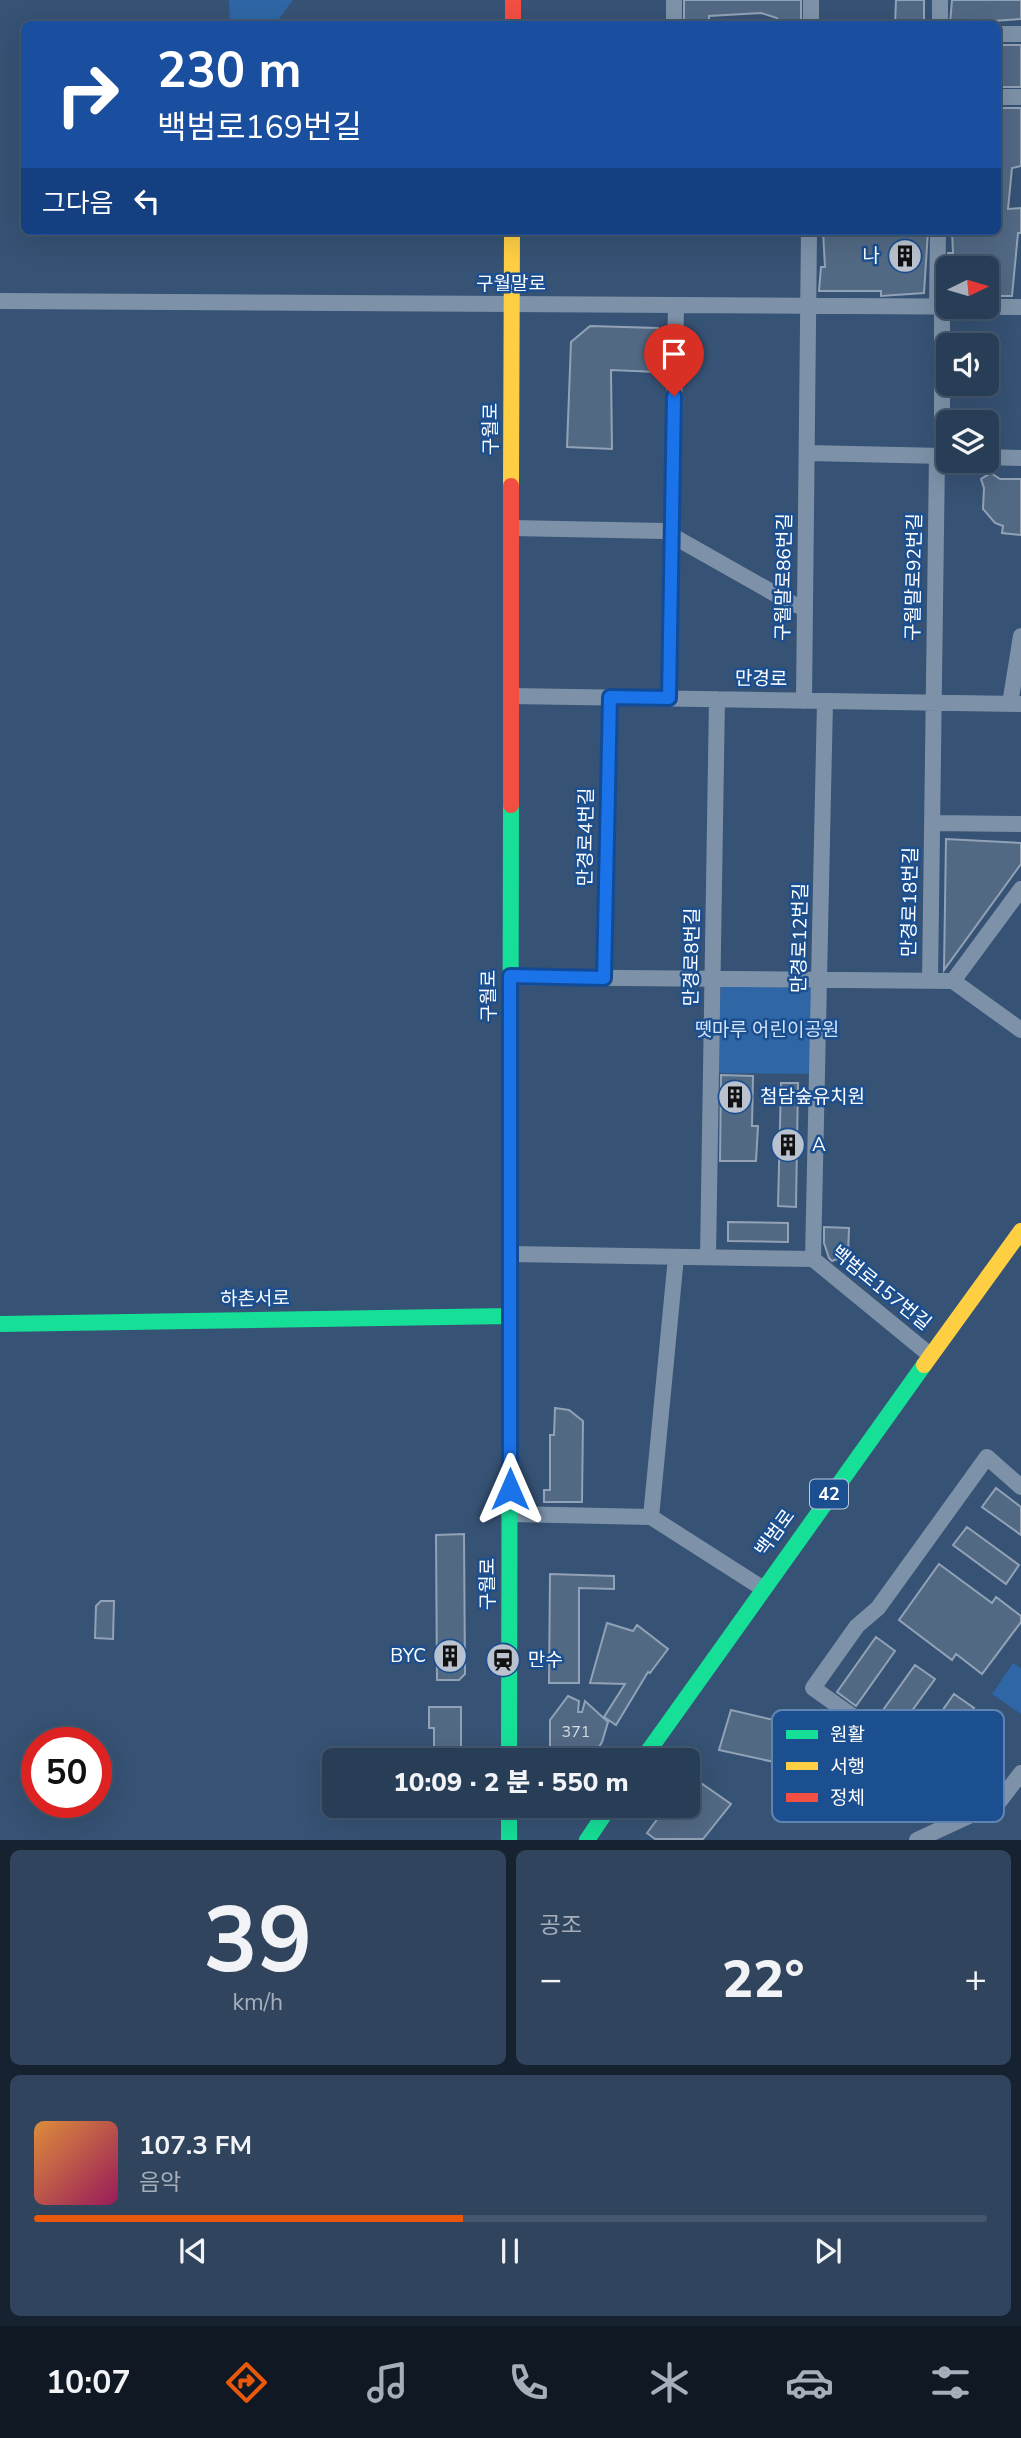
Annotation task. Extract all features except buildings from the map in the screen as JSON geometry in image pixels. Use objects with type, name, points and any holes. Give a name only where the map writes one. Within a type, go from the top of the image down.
[{"type":"main road","points":[[513,0],[513,21]]},
{"type":"main road","name":"구월로","points":[[509,1748],[512,235]]},
{"type":"main road","name":"백범로","points":[[650,1748],[762,1588],[1021,1231]]},
{"type":"main road","name":"하촌서로","points":[[0,1324],[510,1316]]},
{"type":"main road","points":[[509,1818],[509,1839]]},
{"type":"main road","points":[[587,1839],[602,1818]]},
{"type":"street","points":[[674,0],[674,21]]},
{"type":"street","points":[[811,0],[811,21]]},
{"type":"street","points":[[940,0],[940,21]]},
{"type":"street","points":[[1001,34],[1021,34]]},
{"type":"street","points":[[1001,97],[1021,97]]},
{"type":"street","name":"구월말로86번길","points":[[804,701],[809,235]]},
{"type":"street","name":"구월말로92번길","points":[[938,235],[939,256]]},
{"type":"street","name":"구월말로","points":[[0,301],[936,307]]},
{"type":"street","points":[[669,698],[676,306]]},
{"type":"street","name":"구월말로","points":[[999,307],[1021,307]]},
{"type":"street","name":"구월말로92번길","points":[[940,319],[941,410]]},
{"type":"street","points":[[807,453],[936,456]]},
{"type":"street","points":[[999,457],[1021,458]]},
{"type":"street","name":"구월말로92번길","points":[[934,703],[941,473]]},
{"type":"street","points":[[511,528],[663,531],[805,608]]},
{"type":"street","name":"만경로","points":[[511,696],[1016,704],[1021,636]]},
{"type":"street","name":"만경로4번길","points":[[604,978],[610,697]]},
{"type":"street","name":"만경로8번길","points":[[708,1257],[717,699]]},
{"type":"street","name":"만경로12번길","points":[[813,1259],[825,701]]},
{"type":"street","name":"만경로18번길","points":[[930,981],[934,703]]},
{"type":"street","name":"만경로18번길","points":[[932,823],[1021,824]]},
{"type":"street","points":[[953,981],[1021,889]]},
{"type":"street","points":[[510,976],[953,981],[1021,1030]]},
{"type":"street","name":"백범로157번길","points":[[510,1254],[813,1259],[930,1355]]},
{"type":"street","points":[[651,1517],[676,1257]]},
{"type":"street","points":[[844,1710],[813,1688],[857,1626],[878,1608],[987,1457],[1021,1487]]},
{"type":"street","points":[[509,1514],[651,1517],[762,1588]]},
{"type":"street","points":[[1004,1795],[1021,1773]]},
{"type":"street","points":[[917,1839],[955,1822]]},
{"type":"green space","points":[[229,0],[293,0],[277,21],[230,21]]},
{"type":"green space","name":"뗏마루 어린이공원","points":[[721,984],[816,989],[813,1074],[717,1073]]},
{"type":"green space","points":[[1013,1663],[1021,1668],[1021,1714],[992,1694]]},
{"type":"traffic: fast","points":[[509,1748],[511,805]]},
{"type":"traffic: fast","points":[[0,1324],[510,1316]]},
{"type":"traffic: fast","points":[[651,1748],[924,1365]]},
{"type":"traffic: fast","points":[[509,1818],[509,1840]]},
{"type":"traffic: fast","points":[[587,1840],[602,1818]]},
{"type":"traffic: slow","points":[[511,486],[512,235]]},
{"type":"traffic: slow","points":[[924,1365],[1021,1231]]},
{"type":"traffic: jam","points":[[513,0],[513,21]]},
{"type":"traffic: jam","points":[[511,486],[511,805]]},
{"type":"place","name":"나","points":[[905,256]]},
{"type":"place","name":"첨담숲유치원","points":[[735,1097]]},
{"type":"place","name":"A","points":[[788,1145]]},
{"type":"place","name":"BYC","points":[[450,1656]]},
{"type":"place","name":"만수","points":[[503,1660]]},
{"type":"route","points":[[510,1489],[510,976],[604,978],[610,697],[669,698],[674,396]]}]
